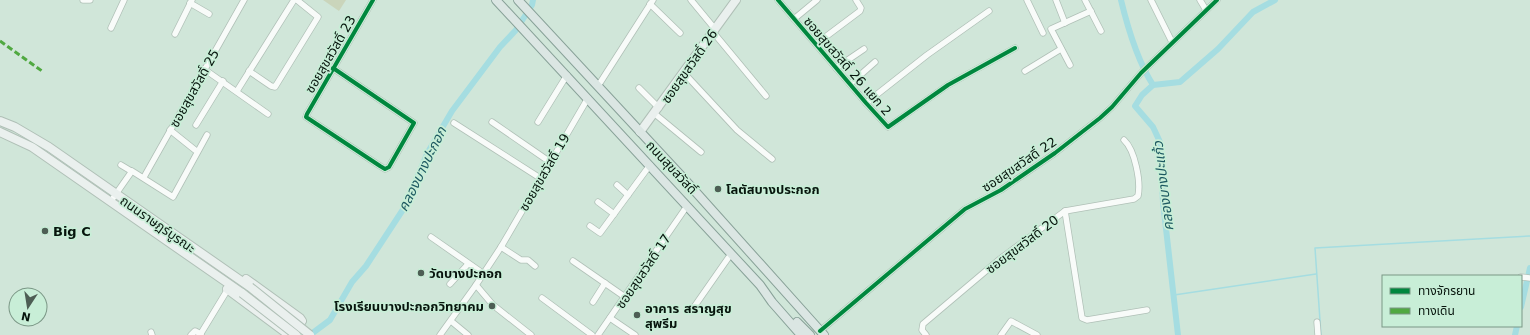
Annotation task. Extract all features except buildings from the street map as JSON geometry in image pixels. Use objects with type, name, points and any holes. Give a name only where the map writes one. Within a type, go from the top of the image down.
[{"type":"main road","name":"ถนนสุขสวัสดิ์","points":[[496,0],[650,164],[686,206],[764,289],[772,302],[802,335]]},
{"type":"main road","name":"ซอยสุขสวัสดิ์ 26","points":[[640,132],[657,111],[736,0]]},
{"type":"main road","name":"ถนนสุขสวัสดิ์","points":[[519,1],[822,333]]},
{"type":"main road","name":"ถนนราษฎร์บูรณะ","points":[[0,121],[33,136],[296,335]]},
{"type":"main road","name":"ถนนราษฎร์บูรณะ","points":[[0,132],[32,147],[205,257],[250,287],[310,335]]},
{"type":"main road","points":[[205,257],[241,275],[300,318],[302,321],[292,335]]},
{"type":"main road","points":[[217,275],[228,289],[289,335]]},
{"type":"main road","points":[[764,289],[810,335]]},
{"type":"street","points":[[84,0],[90,0]]},
{"type":"street","points":[[111,28],[124,0]]},
{"type":"street","name":"ซอยสุขสวัสดิ์ 25","points":[[144,177],[244,0]]},
{"type":"street","points":[[237,91],[294,0]]},
{"type":"street","points":[[249,71],[271,86],[275,87],[318,17],[297,0]]},
{"type":"street","name":"ซอยสุขสวัสดิ์ 23","points":[[333,68],[413,121],[414,126],[389,167],[385,169],[308,119],[307,114],[333,68],[373,0]]},
{"type":"street","points":[[691,0],[766,96]]},
{"type":"street","name":"ซอยสุขสวัสดิ์ 26 แยก 2","points":[[778,0],[888,127],[948,84],[1015,48]]},
{"type":"street","points":[[794,18],[817,0]]},
{"type":"street","points":[[816,44],[860,11],[861,8],[856,0]]},
{"type":"street","points":[[1026,0],[1043,33]]},
{"type":"street","points":[[1056,0],[1064,23]]},
{"type":"street","points":[[1085,0],[1101,31]]},
{"type":"street","points":[[1151,0],[1172,42]]},
{"type":"street","points":[[1200,0],[1206,10]]},
{"type":"street","name":"ซอยสุขสวัสดิ์ 22","points":[[822,333],[965,209],[1001,190],[1055,153],[1100,118],[1112,107],[1132,82],[1217,0]]},
{"type":"street","points":[[175,34],[191,2],[209,14]]},
{"type":"street","points":[[598,86],[652,2],[680,33]]},
{"type":"street","points":[[866,103],[926,54],[989,11]]},
{"type":"street","points":[[1070,65],[1052,29],[1091,11]]},
{"type":"street","points":[[836,68],[864,49]]},
{"type":"street","points":[[1025,71],[1061,49]]},
{"type":"street","points":[[850,84],[874,62]]},
{"type":"street","points":[[204,69],[268,114]]},
{"type":"street","points":[[684,73],[737,130],[772,159]]},
{"type":"street","points":[[538,122],[567,75]]},
{"type":"street","points":[[196,125],[223,82]]},
{"type":"street","points":[[639,88],[657,111],[702,152]]},
{"type":"street","name":"ซอยสุขสวัสดิ์ 19","points":[[440,335],[484,274],[501,247],[588,98]]},
{"type":"street","points":[[492,122],[550,162]]},
{"type":"street","points":[[454,123],[540,178]]},
{"type":"street","points":[[170,130],[196,150]]},
{"type":"street","points":[[121,165],[144,177],[173,197],[207,135]]},
{"type":"street","name":"ซอยสุขสวัสดิ์ 20","points":[[926,335],[922,330],[923,324],[951,299],[1000,259],[1066,212],[1134,199],[1138,196],[1140,189],[1134,159],[1130,145],[1124,140]]},
{"type":"street","points":[[590,226],[600,233],[650,164]]},
{"type":"street","points":[[113,198],[131,171]]},
{"type":"street","points":[[617,186],[628,195]]},
{"type":"street","points":[[598,202],[614,214]]},
{"type":"street","name":"ซอยสุขสวัสดิ์ 17","points":[[598,335],[686,206]]},
{"type":"street","points":[[1066,212],[1082,318],[1087,320],[1147,310]]},
{"type":"street","points":[[431,237],[484,274]]},
{"type":"street","points":[[501,247],[521,260],[528,260],[535,266]]},
{"type":"street","points":[[694,307],[731,254]]},
{"type":"street","points":[[573,261],[625,297]]},
{"type":"street","points":[[450,284],[468,264]]},
{"type":"street","points":[[593,302],[605,283]]},
{"type":"street","points":[[476,285],[493,305],[531,335]]},
{"type":"street","points":[[191,335],[195,331],[201,334],[228,289]]},
{"type":"street","points":[[542,298],[592,335]]},
{"type":"street","points":[[610,318],[620,327],[635,335]]},
{"type":"street","points":[[451,321],[468,335]]},
{"type":"street","points":[[1001,335],[1011,321],[1036,335]]},
{"type":"street","points":[[1317,322],[1318,335]]},
{"type":"green space","points":[[323,0],[346,0],[339,11]]},
{"type":"waterway","name":"คลองบางปะกอก","points":[[310,335],[330,320],[352,282],[366,266],[404,208],[428,152],[452,111],[500,47],[516,30],[532,5],[533,0]]},
{"type":"waterway","points":[[1121,0],[1134,44],[1142,65],[1153,85]]},
{"type":"waterway","name":"คลองบางปะแก้ว","points":[[1178,335],[1163,202],[1160,142],[1153,127],[1135,106],[1142,95],[1153,85],[1180,82],[1218,49],[1253,12],[1275,0]]},
{"type":"waterway","points":[[1321,335],[1315,248],[1530,236]]},
{"type":"waterway","points":[[1522,303],[1530,268]]},
{"type":"waterway","points":[[1174,295],[1316,274]]},
{"type":"waterway","points":[[1515,335],[1517,327]]},
{"type":"marked path","points":[[0,41],[42,71]]},
{"type":"cycle path","points":[[333,68],[414,123],[389,167],[385,169],[380,166],[306,117],[315,100],[324,86],[332,71],[340,57],[373,0]]},
{"type":"cycle path","points":[[778,0],[888,127],[948,85],[1015,48]]},
{"type":"cycle path","points":[[820,331],[965,209],[1001,190],[1055,153],[1100,118],[1112,107],[1141,73],[1217,0]]},
{"type":"place","name":"โลตัสบางประกอก","points":[[718,189]]},
{"type":"place","name":"Big C","points":[[45,231]]},
{"type":"place","name":"วัดบางปะกอก","points":[[421,273]]},
{"type":"place","name":"โรงเรียนบางปะกอกวิทยาคม","points":[[492,306]]},
{"type":"place","name":"อาคาร สราญสุข สุพรีม","points":[[637,315]]}]
